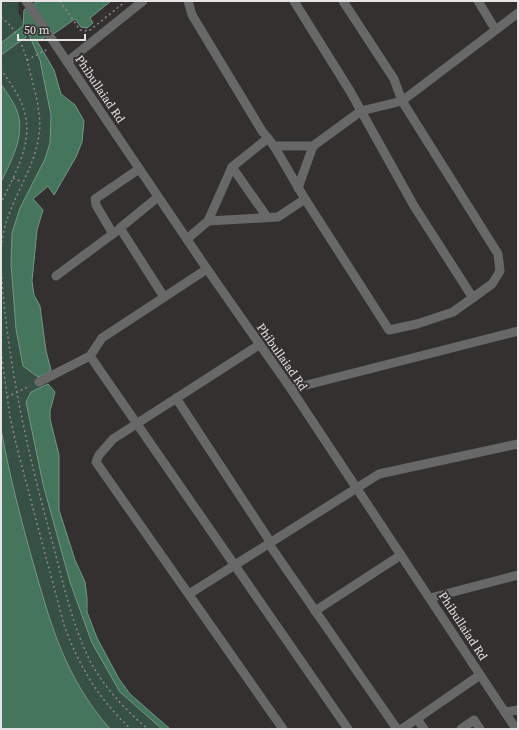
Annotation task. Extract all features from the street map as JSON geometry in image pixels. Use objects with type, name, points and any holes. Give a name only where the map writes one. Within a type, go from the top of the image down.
[{"type":"street","points":[[67,62],[143,1]]},
{"type":"street","points":[[188,1],[192,15],[298,188],[389,330],[417,324],[452,312],[473,298],[492,284],[500,271],[498,254],[402,101],[394,79],[343,1]]},
{"type":"street","points":[[294,1],[361,111],[414,206],[473,298]]},
{"type":"street","points":[[478,1],[495,29]]},
{"type":"street","name":"Phibullaiad Rd","points":[[26,2],[259,345],[291,389],[516,729]]},
{"type":"street","points":[[298,188],[313,146],[361,111],[402,101],[518,13]]},
{"type":"street","points":[[187,239],[208,221],[232,167],[271,142],[313,146]]},
{"type":"street","points":[[232,167],[267,217]]},
{"type":"street","points":[[139,169],[96,199],[96,205],[117,231],[164,297]]},
{"type":"street","points":[[56,276],[117,231],[158,197]]},
{"type":"street","points":[[208,221],[267,217],[284,214],[305,199]]},
{"type":"street","points":[[39,382],[90,356],[102,338],[207,269]]},
{"type":"street","points":[[291,389],[518,331]]},
{"type":"street","points":[[259,345],[113,439],[99,455],[96,462],[283,729]]},
{"type":"street","points":[[90,356],[348,729]]},
{"type":"street","points":[[176,398],[315,611],[397,729]]},
{"type":"street","points":[[189,594],[379,474],[518,444]]},
{"type":"street","points":[[315,611],[401,555]]},
{"type":"street","points":[[430,598],[518,575]]},
{"type":"street","points":[[402,729],[480,675]]},
{"type":"street","points":[[505,712],[518,710]]},
{"type":"street","points":[[417,719],[424,729]]},
{"type":"street","points":[[461,729],[474,720],[480,729]]},
{"type":"path","points":[[60,1],[80,30],[89,31],[126,1]]},
{"type":"path","points":[[1,17],[14,31],[21,43],[27,60],[38,108],[39,134],[33,158],[5,221],[1,253]]},
{"type":"path","points":[[27,60],[46,50]]},
{"type":"path","points":[[1,69],[22,102],[27,126],[26,144],[13,178],[1,203]]},
{"type":"path","points":[[13,178],[22,183]]},
{"type":"path","points":[[1,267],[16,392],[39,494],[74,622],[92,664],[113,694],[126,709],[148,729]]},
{"type":"path","points":[[1,352],[7,397],[17,448],[29,498],[64,625],[72,648],[82,668],[100,695],[132,729]]},
{"type":"path","points":[[7,397],[39,382]]},
{"type":"shaded area","points":[[1,1],[19,1],[18,12],[39,51],[54,113],[53,140],[18,231],[44,389],[30,399],[84,614],[121,687],[166,729],[1,729]]},
{"type":"shaded area","points":[[38,1],[111,1],[90,18],[93,23],[87,28],[81,27],[75,19],[55,33],[37,41],[54,70],[61,94],[75,105],[84,121],[82,142],[76,157],[54,195],[48,186],[33,199],[43,210],[37,230],[32,281],[34,295],[40,306],[46,351],[51,370],[38,377],[23,366],[16,329],[11,264],[12,233],[20,208],[45,159],[50,143],[51,115],[40,60],[29,35],[1,55],[1,43],[23,26],[24,10]]},
{"type":"shaded area","points":[[1,84],[16,108],[20,129],[16,148],[1,182]]},
{"type":"shaded area","points":[[48,384],[55,392],[50,411],[50,419],[59,455],[59,510],[75,560],[85,582],[87,612],[97,638],[119,679],[130,694],[170,729],[162,729],[120,692],[92,643],[70,582],[43,484],[26,402],[31,392]]},
{"type":"shaded area","points":[[1,429],[23,527],[53,628],[70,669],[81,689],[94,709],[110,729],[1,729]]}]
